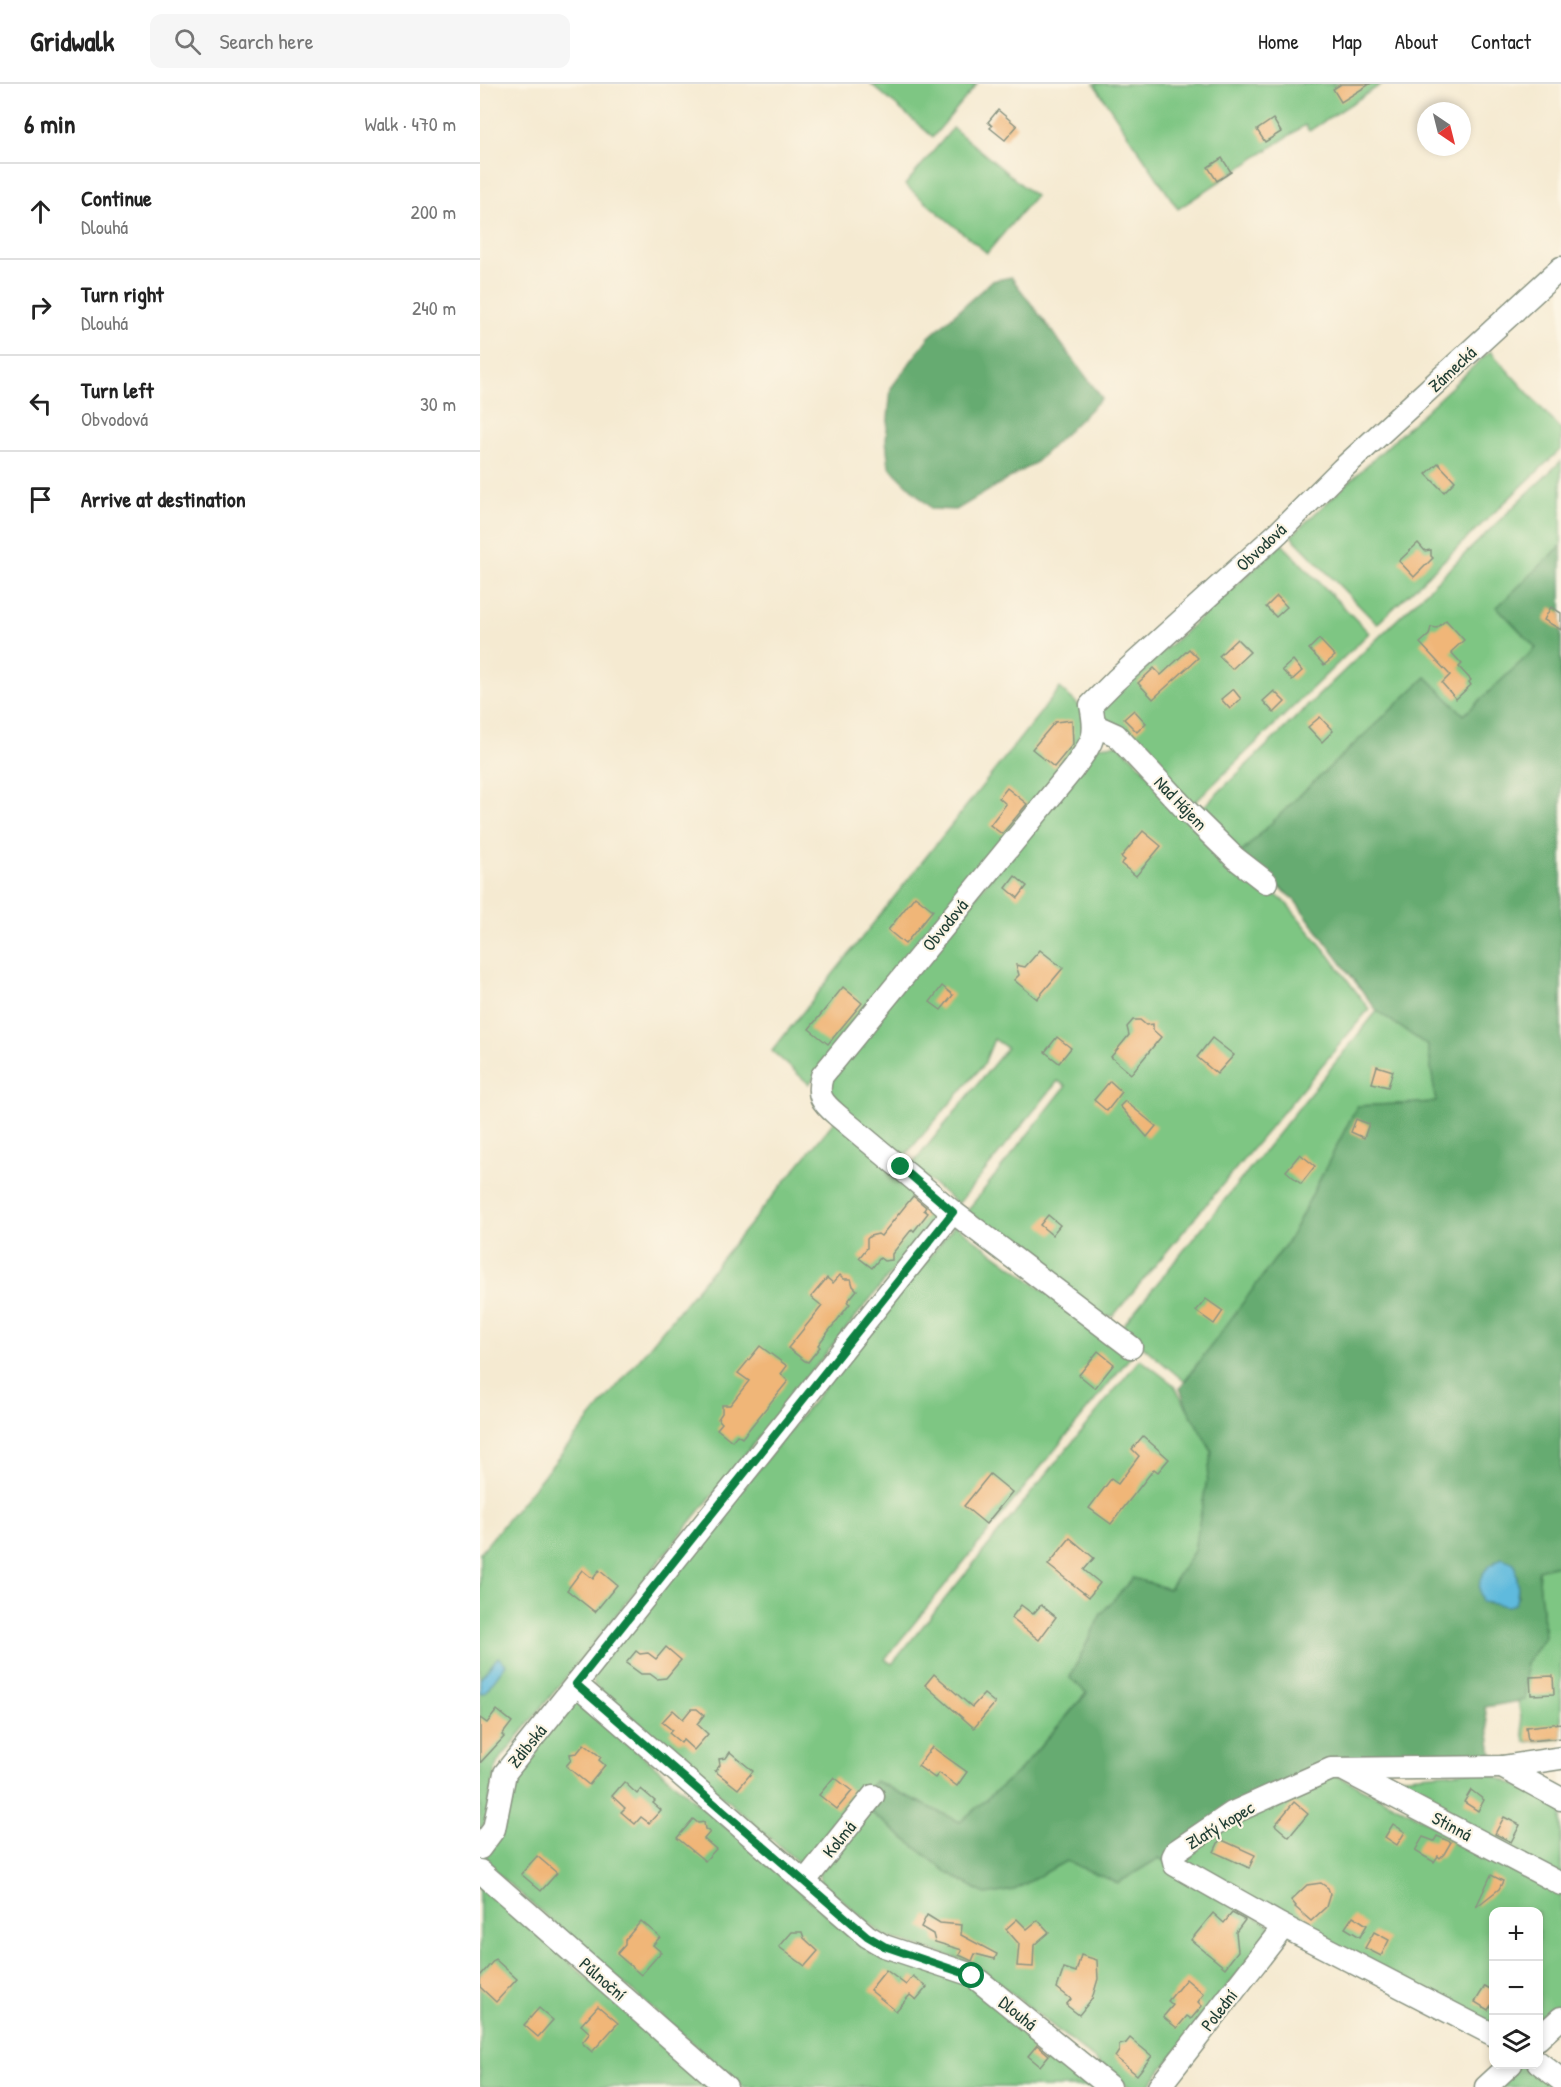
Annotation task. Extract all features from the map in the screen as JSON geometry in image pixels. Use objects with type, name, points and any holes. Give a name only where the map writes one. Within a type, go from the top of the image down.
[{"type":"street","name":"Zámecká","points":[[1341,469],[1561,268]]},
{"type":"street","name":"Obvodová","points":[[1131,1347],[953,1212],[824,1103],[818,1088],[822,1076],[1073,769],[1091,743],[1096,726],[1092,705],[1279,532],[1341,469]]},
{"type":"street","name":"Nad Hájem","points":[[1096,726],[1116,735],[1188,812],[1235,858],[1266,882]]},
{"type":"street","points":[[576,1684],[953,1212]]},
{"type":"street","name":"Zdibská","points":[[480,1848],[494,1829],[505,1773],[576,1684]]},
{"type":"street","name":"Dlouhá","points":[[576,1684],[867,1936],[884,1946],[972,1976],[1110,2087]]},
{"type":"street","name":"Zlatý kopec","points":[[1489,2032],[1279,1924],[1175,1865],[1173,1857],[1176,1851],[1232,1813],[1331,1769],[1502,1767],[1561,1758]]},
{"type":"street","points":[[1502,1767],[1561,1799]]},
{"type":"street","name":"Stinná","points":[[1343,1769],[1561,1884]]},
{"type":"street","name":"Kolmá","points":[[805,1881],[873,1796]]},
{"type":"street","name":"Půlnoční","points":[[480,1871],[726,2087]]},
{"type":"street","name":"Polední","points":[[1159,2087],[1278,1934]]},
{"type":"street","points":[[1543,2035],[1561,2018]]},
{"type":"street","points":[[1543,2065],[1561,2080]]},
{"type":"street","points":[[1486,2087],[1506,2069]]},
{"type":"green space","points":[[871,84],[977,84],[933,137]]},
{"type":"green space","points":[[1094,84],[1382,84],[1309,131],[1305,125],[1178,209]]},
{"type":"green space","points":[[953,128],[1035,196],[987,253],[905,185]]},
{"type":"green space","points":[[1011,277],[1102,398],[1035,463],[956,510],[932,509],[889,467],[886,440],[891,388],[929,337],[992,281]]},
{"type":"green space","points":[[1490,351],[1561,430],[1561,449],[1377,624],[1291,536]]},
{"type":"green space","points":[[1561,461],[1561,546],[1498,607],[1536,648],[1464,715],[1426,677],[1238,856],[1196,814]]},
{"type":"green space","points":[[1282,544],[1369,633],[1190,807],[1098,710]]},
{"type":"green space","points":[[1561,546],[1561,1564],[1538,1570],[1545,1637],[1526,1663],[1525,1700],[1485,1707],[1493,1761],[1345,1765],[1237,1815],[1169,1864],[1159,1858],[1118,1883],[1066,1861],[1014,1890],[986,1895],[947,1872],[870,1811],[847,1815],[875,1781],[960,1822],[1020,1770],[1087,1693],[1070,1678],[1101,1614],[1133,1578],[1169,1589],[1194,1551],[1212,1452],[1188,1409],[1180,1388],[1289,1240],[1357,1106],[1436,1102],[1428,1046],[1377,1011],[1293,898],[1238,856],[1426,677],[1464,715],[1536,648],[1497,607]],"holes":[[[1517,1576],[1518,1597],[1508,1606],[1489,1604]]]},
{"type":"green space","points":[[1060,688],[1083,709],[1083,745],[809,1084],[772,1051]]},
{"type":"green space","points":[[1119,744],[1237,863],[1287,904],[1369,1009],[1113,1316],[1102,1317],[967,1211],[1066,1086],[1058,1081],[958,1204],[911,1166],[1007,1048],[994,1039],[984,1064],[902,1159],[828,1098],[826,1079],[1098,746]]},
{"type":"green space","points":[[1377,1011],[1428,1046],[1436,1102],[1357,1106],[1289,1240],[1184,1381],[1121,1328]]},
{"type":"green space","points":[[837,1118],[940,1212],[497,1763],[485,1823],[480,1830],[480,1553]]},
{"type":"green space","points":[[955,1225],[1132,1355],[885,1659],[892,1664],[1140,1359],[1174,1385],[1212,1452],[1194,1551],[1169,1589],[1133,1578],[1101,1614],[1070,1677],[1087,1692],[1020,1770],[960,1822],[875,1781],[808,1864],[800,1864],[594,1685],[593,1674]]},
{"type":"green space","points":[[1561,1564],[1561,1739],[1525,1742],[1518,1700],[1525,1699],[1526,1663],[1545,1637],[1538,1570]]},
{"type":"green space","points":[[575,1697],[871,1953],[965,1982],[1097,2087],[743,2087],[486,1864],[486,1854],[515,1771]]},
{"type":"green space","points":[[1480,1770],[1561,1804],[1561,1878],[1370,1779]]},
{"type":"green space","points":[[1332,1773],[1561,1889],[1561,2011],[1543,2027],[1543,1907],[1489,1907],[1489,2028],[1180,1864],[1180,1854],[1237,1815]]},
{"type":"green space","points":[[869,1811],[947,1872],[1014,1890],[1066,1861],[1118,1883],[1159,1858],[1274,1928],[1148,2087],[1129,2087],[975,1964],[884,1936],[820,1881],[819,1874]]},
{"type":"green space","points":[[480,1885],[713,2087],[480,2087]]},
{"type":"green space","points":[[1512,2069],[1540,2069],[1561,2087],[1493,2087]]},
{"type":"water","points":[[1502,1558],[1514,1563],[1517,1578],[1515,1604],[1508,1606],[1482,1602],[1479,1587],[1485,1571]]},
{"type":"water","points":[[498,1657],[506,1664],[485,1692],[480,1693],[480,1679]]},
{"type":"building","points":[[1341,84],[1370,84],[1341,102],[1333,89]]},
{"type":"building","points":[[998,110],[1017,126],[1005,140],[990,128],[992,126],[988,122]]},
{"type":"building","points":[[1273,119],[1281,132],[1265,142],[1257,130]]},
{"type":"building","points":[[1222,158],[1231,172],[1217,181],[1208,167]]},
{"type":"building","points":[[1438,463],[1455,481],[1444,492],[1426,474]]},
{"type":"building","points":[[1418,543],[1425,551],[1431,550],[1433,558],[1414,577],[1399,561]]},
{"type":"building","points":[[1277,596],[1287,607],[1276,617],[1266,607]]},
{"type":"building","points":[[1551,607],[1561,613],[1561,630],[1544,620]]},
{"type":"building","points":[[1446,620],[1464,640],[1451,652],[1462,664],[1459,667],[1471,680],[1469,682],[1471,685],[1456,699],[1442,683],[1450,675],[1420,643],[1429,635],[1431,627],[1437,628]]},
{"type":"building","points":[[1237,639],[1250,652],[1232,669],[1219,656]]},
{"type":"building","points":[[1319,639],[1335,656],[1324,665],[1309,649]]},
{"type":"building","points":[[1189,649],[1198,658],[1153,699],[1138,683],[1154,668],[1161,675]]},
{"type":"building","points":[[1293,660],[1302,671],[1292,680],[1282,670]]},
{"type":"building","points":[[1233,689],[1241,699],[1230,709],[1221,699]]},
{"type":"building","points":[[1274,691],[1285,702],[1274,713],[1263,701]]},
{"type":"building","points":[[1134,710],[1146,723],[1137,732],[1124,719]]},
{"type":"building","points":[[1320,717],[1333,731],[1322,742],[1308,727]]},
{"type":"building","points":[[1072,720],[1073,744],[1054,767],[1032,749],[1055,722]]},
{"type":"building","points":[[1007,788],[1027,804],[1002,834],[990,825],[1006,804],[999,798]]},
{"type":"building","points":[[1143,831],[1161,846],[1136,876],[1121,864],[1125,860],[1121,857]]},
{"type":"building","points":[[1015,876],[1027,886],[1018,898],[1006,888]]},
{"type":"building","points":[[915,896],[933,910],[905,944],[888,930]]},
{"type":"building","points":[[1040,950],[1063,968],[1037,999],[1014,980],[1019,975],[1016,965],[1025,967]]},
{"type":"building","points":[[942,986],[953,995],[941,1010],[930,1002]]},
{"type":"building","points":[[843,987],[862,1003],[828,1044],[809,1029]]},
{"type":"building","points":[[1133,1020],[1140,1020],[1146,1025],[1153,1024],[1153,1030],[1161,1037],[1131,1074],[1111,1057],[1129,1035],[1127,1027]]},
{"type":"building","points":[[1057,1037],[1071,1048],[1059,1063],[1045,1052]]},
{"type":"building","points":[[1212,1038],[1234,1055],[1217,1074],[1197,1057]]},
{"type":"building","points":[[1377,1066],[1393,1071],[1388,1087],[1372,1083]]},
{"type":"building","points":[[1110,1081],[1122,1092],[1107,1111],[1094,1100]]},
{"type":"building","points":[[1125,1101],[1156,1126],[1147,1137],[1120,1106]]},
{"type":"building","points":[[1356,1119],[1369,1124],[1364,1138],[1351,1132]]},
{"type":"building","points":[[1300,1154],[1315,1166],[1301,1184],[1286,1171]]},
{"type":"building","points":[[913,1196],[926,1207],[924,1210],[928,1213],[892,1254],[892,1260],[884,1261],[880,1258],[872,1268],[859,1258],[867,1248],[867,1239],[878,1234],[881,1236]]},
{"type":"building","points":[[1048,1215],[1060,1225],[1052,1235],[1040,1225]]},
{"type":"building","points":[[840,1275],[844,1279],[851,1279],[857,1290],[847,1302],[850,1304],[818,1345],[820,1347],[808,1362],[805,1361],[788,1348],[822,1306],[811,1297],[827,1278],[833,1283]]},
{"type":"building","points":[[1206,1299],[1223,1311],[1214,1324],[1196,1311]]},
{"type":"building","points":[[760,1346],[787,1366],[781,1374],[788,1381],[742,1438],[737,1435],[732,1441],[717,1429],[722,1423],[718,1419],[722,1413],[722,1405],[730,1405],[749,1381],[738,1373]]},
{"type":"building","points":[[1098,1351],[1114,1364],[1095,1388],[1079,1375]]},
{"type":"building","points":[[1143,1436],[1169,1459],[1158,1472],[1154,1469],[1111,1524],[1089,1508],[1111,1479],[1118,1484],[1139,1456],[1132,1449]]},
{"type":"building","points":[[990,1474],[1012,1492],[986,1524],[964,1506]]},
{"type":"building","points":[[1070,1538],[1094,1558],[1084,1570],[1100,1583],[1089,1597],[1048,1565]]},
{"type":"building","points":[[582,1570],[593,1579],[599,1570],[617,1585],[595,1612],[567,1590]]},
{"type":"building","points":[[1021,1605],[1033,1614],[1041,1605],[1056,1617],[1039,1640],[1011,1618]]},
{"type":"building","points":[[666,1647],[681,1660],[666,1678],[657,1679],[650,1674],[641,1674],[626,1663],[636,1651],[640,1654],[648,1653],[656,1659]]},
{"type":"building","points":[[934,1674],[972,1707],[984,1694],[995,1703],[974,1728],[925,1685]]},
{"type":"building","points":[[1553,1676],[1554,1694],[1531,1695],[1530,1677]]},
{"type":"building","points":[[691,1709],[697,1709],[704,1715],[697,1724],[708,1734],[694,1750],[683,1740],[681,1743],[669,1733],[672,1730],[662,1722],[673,1710],[683,1719]]},
{"type":"building","points":[[497,1710],[512,1722],[502,1735],[504,1737],[480,1763],[480,1718],[487,1723]]},
{"type":"building","points":[[1561,1723],[1561,1738],[1528,1741],[1526,1727]]},
{"type":"building","points":[[584,1744],[601,1757],[599,1760],[605,1765],[589,1785],[566,1766],[571,1760],[570,1754],[577,1753]]},
{"type":"building","points":[[932,1747],[967,1772],[957,1786],[939,1773],[935,1778],[918,1766]]},
{"type":"building","points":[[730,1752],[753,1771],[738,1789],[715,1771],[720,1765],[719,1759],[726,1758]]},
{"type":"building","points":[[834,1777],[852,1791],[837,1809],[819,1795]]},
{"type":"building","points":[[624,1782],[637,1794],[641,1789],[655,1801],[653,1803],[661,1810],[649,1823],[641,1817],[635,1824],[621,1812],[625,1808],[612,1796]]},
{"type":"building","points":[[1471,1790],[1484,1800],[1478,1811],[1464,1802]]},
{"type":"building","points":[[1294,1802],[1308,1814],[1289,1837],[1275,1825]]},
{"type":"building","points":[[1504,1817],[1520,1825],[1511,1842],[1495,1834]]},
{"type":"building","points":[[693,1819],[698,1823],[704,1822],[705,1829],[710,1832],[704,1839],[716,1849],[705,1861],[677,1838]]},
{"type":"building","points":[[1393,1824],[1405,1832],[1397,1845],[1385,1837]]},
{"type":"building","points":[[1437,1836],[1451,1842],[1440,1858],[1438,1856],[1434,1862],[1415,1851],[1423,1837],[1434,1841]]},
{"type":"building","points":[[1220,1839],[1255,1855],[1249,1868],[1214,1852]]},
{"type":"building","points":[[537,1856],[557,1873],[541,1891],[521,1874]]},
{"type":"building","points":[[1491,1875],[1503,1881],[1499,1889],[1476,1907]]},
{"type":"building","points":[[1321,1883],[1328,1888],[1330,1894],[1326,1907],[1311,1921],[1295,1907],[1291,1900],[1307,1885]]},
{"type":"building","points":[[1213,1913],[1224,1923],[1232,1913],[1245,1920],[1236,1932],[1238,1951],[1225,1968],[1191,1940]]},
{"type":"building","points":[[927,1915],[940,1923],[962,1925],[961,1935],[997,1954],[995,1959],[975,1954],[972,1961],[959,1955],[962,1950],[935,1942],[933,1934],[921,1927]]},
{"type":"building","points":[[1353,1916],[1367,1925],[1360,1937],[1345,1928]]},
{"type":"building","points":[[1017,1919],[1027,1929],[1038,1920],[1049,1932],[1034,1945],[1033,1967],[1017,1966],[1019,1944],[1006,1929]]},
{"type":"building","points":[[641,1921],[660,1937],[653,1945],[661,1952],[641,1975],[617,1954]]},
{"type":"building","points":[[792,1932],[802,1932],[804,1938],[818,1951],[805,1966],[779,1947]]},
{"type":"building","points":[[1374,1932],[1389,1940],[1381,1956],[1365,1948]]},
{"type":"building","points":[[1081,1955],[1097,1960],[1098,1979],[1092,1999],[1079,2015],[1066,2005],[1071,1999],[1057,1988],[1064,1968],[1076,1972]]},
{"type":"building","points":[[495,1959],[517,1979],[496,2002],[480,1987],[480,1976]]},
{"type":"building","points":[[886,1970],[906,1985],[913,1976],[927,1987],[916,2000],[910,1995],[896,2011],[870,1990]]},
{"type":"building","points":[[1186,1979],[1204,1994],[1198,2002],[1202,2006],[1191,2019],[1187,2016],[1177,2028],[1163,2017],[1173,2005],[1168,2001]]},
{"type":"building","points":[[1485,1986],[1489,1988],[1488,2010],[1475,2002]]},
{"type":"building","points":[[598,2006],[618,2023],[592,2052],[582,2043],[590,2033],[581,2025]]},
{"type":"building","points":[[539,2008],[553,2020],[538,2037],[524,2025]]},
{"type":"building","points":[[1130,2038],[1152,2056],[1137,2075],[1115,2057],[1119,2051],[1119,2045],[1126,2043]]},
{"type":"building","points":[[1037,2045],[1049,2055],[1040,2066],[1028,2056]]},
{"type":"route","points":[[901,1167],[953,1212],[576,1684],[867,1936],[884,1946],[972,1976]]}]
